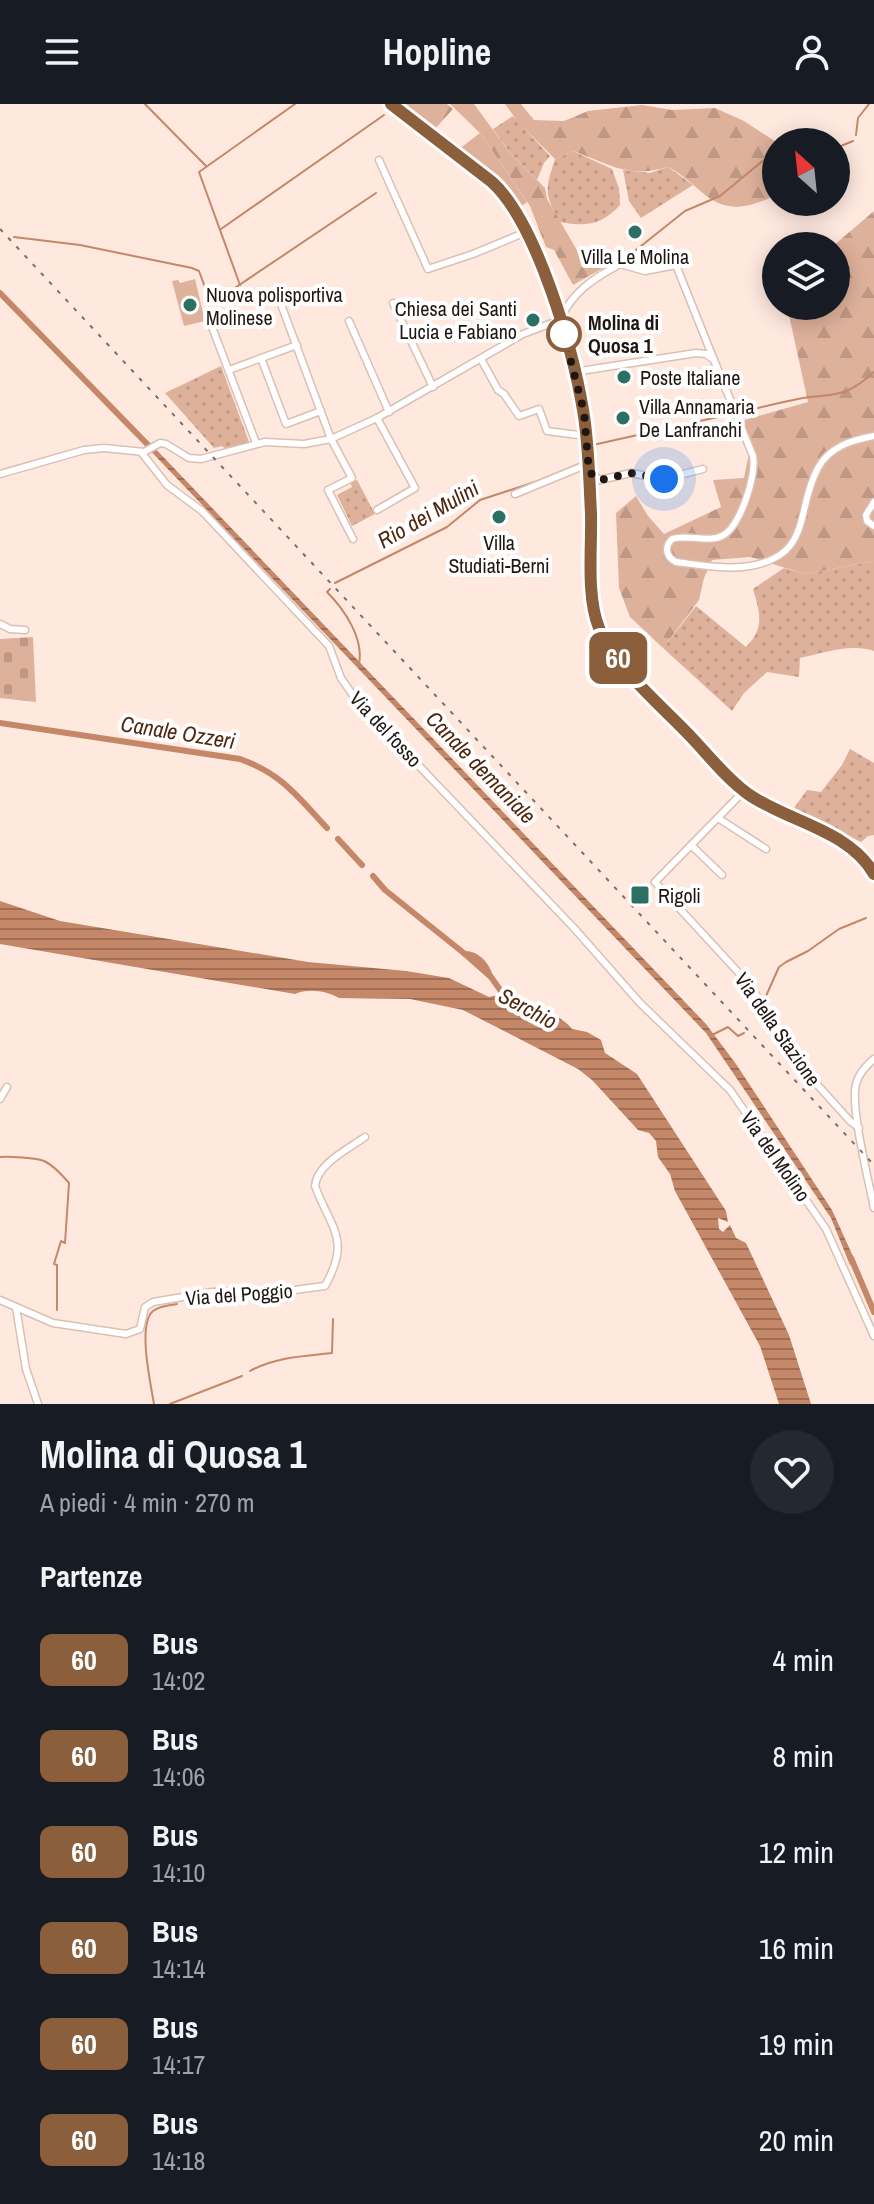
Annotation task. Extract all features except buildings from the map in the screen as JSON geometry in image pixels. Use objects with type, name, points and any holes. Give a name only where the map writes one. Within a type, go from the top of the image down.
[{"type":"main road","points":[[391,104],[496,186],[518,215],[526,232],[560,320],[586,436],[593,598],[600,631],[638,681],[744,791],[854,849],[874,874]]},
{"type":"street","points":[[379,160],[428,269],[526,232]]},
{"type":"street","points":[[0,474],[84,450],[144,451],[156,444],[166,444],[196,460],[213,458],[256,443],[304,444],[331,439],[389,412],[526,333],[560,320],[570,302],[585,286],[620,264],[645,271],[676,265],[753,456],[751,483],[733,527],[720,537],[672,539],[666,547],[671,560],[739,567],[754,565],[782,553],[795,539],[818,468],[833,450],[853,440],[874,436]]},
{"type":"street","points":[[393,303],[433,387]]},
{"type":"street","points":[[282,307],[331,439],[352,478],[328,490],[353,539]]},
{"type":"street","points":[[349,321],[389,412]]},
{"type":"street","points":[[212,327],[256,443]]},
{"type":"street","points":[[229,370],[297,345]]},
{"type":"street","points":[[574,372],[696,353],[706,354],[714,360]]},
{"type":"street","points":[[261,358],[286,424],[321,411]]},
{"type":"street","points":[[481,359],[498,390],[519,416],[539,409],[547,431],[586,436]]},
{"type":"street","points":[[377,418],[415,489],[377,510]]},
{"type":"street","name":"Via del fosso","points":[[144,451],[167,485],[202,511],[329,646],[341,678],[357,701],[574,928],[640,1003]]},
{"type":"street","points":[[515,494],[588,468],[600,480],[631,473],[656,479],[703,469]]},
{"type":"street","points":[[874,502],[866,515],[867,521],[874,526]]},
{"type":"street","points":[[0,624],[10,629],[25,630]]},
{"type":"street","name":"Via della Stazione","points":[[744,791],[655,882],[751,986],[795,1060],[859,1128]]},
{"type":"street","points":[[718,818],[766,849]]},
{"type":"street","points":[[691,845],[722,875]]},
{"type":"street","name":"Via del Molino","points":[[640,1003],[730,1090],[763,1136],[826,1229],[874,1336]]},
{"type":"street","points":[[874,1059],[862,1072],[856,1085],[859,1128],[874,1208]]},
{"type":"street","points":[[0,1099],[7,1087]]},
{"type":"street","name":"Via del Poggio","points":[[0,1300],[53,1323],[126,1334],[140,1329],[145,1307],[153,1302],[212,1292],[279,1292],[325,1286],[340,1246],[315,1186],[316,1178],[324,1168],[365,1137]]},
{"type":"street","points":[[16,1307],[26,1369],[38,1404]]},
{"type":"green space","points":[[403,104],[447,104],[453,109],[435,129]]},
{"type":"green space","points":[[450,104],[474,104],[511,154],[545,188],[547,199],[578,252],[604,254],[619,259],[573,285],[554,250],[546,247],[530,206],[480,133]]},
{"type":"green space","points":[[505,104],[521,104],[534,120],[564,121],[588,111],[642,105],[672,110],[715,108],[762,133],[762,201],[739,207],[727,206],[716,202],[668,167],[630,171],[573,151],[555,159],[518,122]]},
{"type":"green space","points":[[513,116],[550,156],[537,180],[511,154],[493,129]]},
{"type":"green space","points":[[480,133],[527,202],[519,208],[503,186],[458,150]]},
{"type":"green space","points":[[573,151],[612,169],[619,188],[620,205],[607,217],[593,223],[560,222],[549,198],[549,178],[555,159]]},
{"type":"green space","points":[[668,167],[693,185],[641,218],[629,201],[623,170],[650,173]]},
{"type":"green space","points":[[874,211],[874,561],[805,574],[750,557],[712,560],[699,600],[663,648],[630,617],[619,588],[616,513],[636,496],[664,534],[721,507],[713,480],[744,478],[749,453],[737,422],[808,402],[790,320],[850,320],[849,232]]},
{"type":"green space","name":"Nuova polisportiva Molinese","points":[[195,279],[205,321],[184,326],[172,281],[178,280],[180,283]]},
{"type":"green space","points":[[221,366],[249,442],[226,449],[222,446],[214,448],[165,393]]},
{"type":"green space","points":[[357,480],[375,514],[352,526],[337,495],[352,487],[350,482]]},
{"type":"green space","points":[[874,561],[874,651],[847,648],[800,658],[799,677],[767,672],[744,693],[732,711],[663,648],[696,606],[746,647],[756,633],[759,620],[753,589],[784,568],[805,574]]},
{"type":"green space","points":[[33,637],[36,702],[0,698],[0,639]]},
{"type":"green space","points":[[850,749],[874,763],[874,835],[861,842],[794,808],[807,790],[821,792]]},
{"type":"water","points":[[148,441],[706,1024],[736,1064],[832,1210],[856,1263],[850,1265],[831,1218],[706,1033],[144,444]]},
{"type":"water","name":"Serchio","points":[[0,901],[60,921],[308,962],[449,978],[489,997],[509,997],[534,1004],[557,1016],[572,1029],[587,1032],[601,1040],[605,1053],[637,1074],[726,1211],[728,1222],[718,1218],[719,1229],[723,1232],[730,1225],[736,1238],[746,1243],[789,1335],[811,1404],[779,1404],[760,1346],[675,1191],[670,1174],[658,1157],[656,1141],[649,1133],[638,1130],[578,1069],[463,1010],[410,999],[339,998],[311,991],[295,994],[0,944]]},
{"type":"waterway","points":[[145,104],[206,166]]},
{"type":"waterway","points":[[240,285],[199,172],[295,104]]},
{"type":"waterway","name":"Rio dei Mulini","points":[[856,135],[858,118],[869,104]]},
{"type":"waterway","points":[[221,229],[384,115]]},
{"type":"waterway","name":"Rio dei Mulini","points":[[626,258],[685,211],[720,196],[762,162]]},
{"type":"waterway","points":[[14,237],[80,245],[192,268],[199,271],[211,304],[376,193]]},
{"type":"waterway","name":"Canale demaniale","points":[[0,293],[151,448]]},
{"type":"waterway","points":[[740,413],[841,393],[874,372]]},
{"type":"waterway","points":[[593,445],[731,414]]},
{"type":"waterway","name":"Rio dei Mulini","points":[[335,583],[447,527],[480,500],[584,462]]},
{"type":"waterway","name":"Rio dei Mulini","points":[[330,589],[327,592],[346,615],[356,634],[359,664]]},
{"type":"waterway","name":"Canale Ozzeri","points":[[0,723],[240,759],[278,779],[327,828]]},
{"type":"waterway","name":"Canale Ozzeri","points":[[338,839],[362,865]]},
{"type":"waterway","name":"Canale Ozzeri","points":[[373,876],[385,890],[491,977],[508,1001]]},
{"type":"waterway","points":[[769,1006],[766,996],[779,967],[839,929],[866,918]]},
{"type":"waterway","points":[[465,954],[481,961],[490,976]]},
{"type":"waterway","points":[[712,1035],[728,1027],[738,1036],[744,1033]]},
{"type":"waterway","points":[[0,1157],[44,1161],[69,1183],[65,1243],[61,1241],[54,1264],[57,1265],[57,1310]]},
{"type":"waterway","name":"Canale demaniale","points":[[851,1258],[874,1312]]},
{"type":"waterway","points":[[186,1302],[212,1299]]},
{"type":"waterway","points":[[154,1404],[145,1341],[148,1318],[158,1308],[177,1304]]},
{"type":"waterway","points":[[250,1371],[280,1360],[332,1353],[333,1319]]},
{"type":"waterway","points":[[170,1404],[242,1376]]},
{"type":"railway","points":[[0,229],[874,1165]]},
{"type":"bus line","name":"60","points":[[391,104],[492,182],[506,198],[522,222],[550,289],[584,412],[594,611],[605,640],[619,660],[733,782],[762,803],[854,849],[874,874]]},
{"type":"place","name":"Villa Le Molina","points":[[635,232]]},
{"type":"place","name":"Nuova polisportiva Molinese","points":[[190,305]]},
{"type":"place","name":"Chiesa dei Santi Lucia e Fabiano","points":[[533,320]]},
{"type":"place","name":"Molina di Quosa 1","points":[[564,334]]},
{"type":"place","name":"Poste Italiane","points":[[624,377]]},
{"type":"place","name":"Villa Annamaria De Lanfranchi","points":[[623,418]]},
{"type":"place","name":"Villa Studiati-Berni","points":[[499,517]]},
{"type":"place","name":"Rigoli","points":[[640,895]]},
{"type":"route","points":[[564,334],[562,327],[584,412],[589,472],[600,480],[631,473],[664,479]]}]
